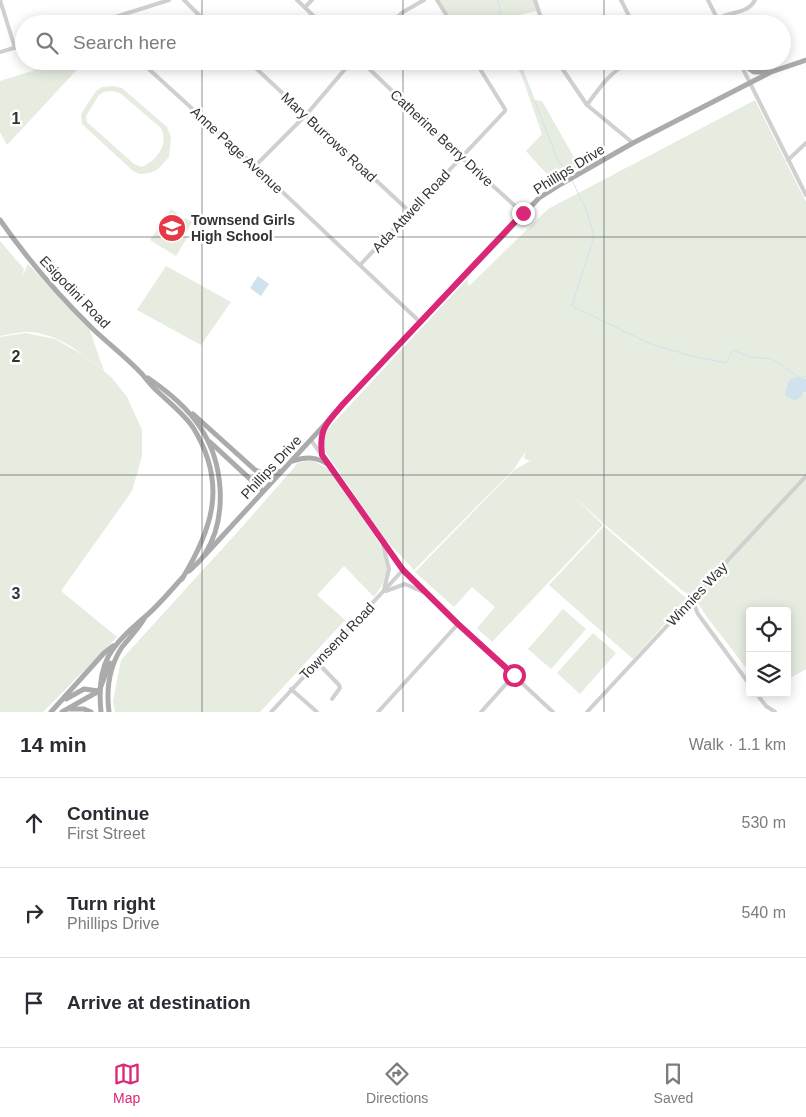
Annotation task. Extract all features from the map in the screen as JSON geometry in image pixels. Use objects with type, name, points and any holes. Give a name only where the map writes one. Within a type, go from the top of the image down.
[{"type":"main road","name":"Phillips Drive","points":[[791,65],[806,60]]},
{"type":"main road","points":[[751,70],[754,72],[771,72]]},
{"type":"main road","name":"Phillips Drive","points":[[204,555],[420,322],[539,198],[633,143],[777,70]]},
{"type":"main road","name":"Esigodini Road","points":[[0,220],[33,266],[50,285],[93,329],[141,373],[194,428],[206,452],[210,467],[213,499],[207,530],[197,554],[182,579]]},
{"type":"main road","name":"Esigodini Road","points":[[101,712],[99,691],[105,663],[117,643],[134,625],[146,616],[204,555],[217,525],[220,494],[215,461],[200,426],[170,394],[141,373]]},
{"type":"main road","points":[[170,394],[255,470],[269,474],[283,470]]},
{"type":"main road","points":[[322,455],[321,443],[324,426]]},
{"type":"main road","points":[[194,428],[263,491]]},
{"type":"main road","points":[[293,461],[310,457],[320,460],[329,466]]},
{"type":"main road","name":"Esigodini Road","points":[[109,712],[108,682],[116,658],[122,647],[138,629],[146,616]]},
{"type":"main road","points":[[51,712],[104,653],[117,643]]},
{"type":"main road","points":[[65,711],[99,691],[110,664],[116,658]]},
{"type":"main road","points":[[61,702],[84,689],[99,691]]},
{"type":"main road","points":[[99,691],[105,712]]},
{"type":"main road","points":[[65,711],[84,709],[91,712]]},
{"type":"street","points":[[0,0],[15,48],[0,52]]},
{"type":"street","points":[[123,15],[169,0]]},
{"type":"street","points":[[184,0],[199,15]]},
{"type":"street","points":[[297,0],[313,15]]},
{"type":"street","points":[[305,7],[312,0]]},
{"type":"street","points":[[400,15],[424,0]]},
{"type":"street","points":[[437,0],[446,15]]},
{"type":"street","points":[[535,0],[540,15]]},
{"type":"street","points":[[620,0],[628,15]]},
{"type":"street","points":[[708,0],[716,15]]},
{"type":"street","points":[[725,15],[748,9],[755,0]]},
{"type":"street","name":"Anne Page Avenue","points":[[150,70],[255,166],[420,322]]},
{"type":"street","name":"Mary Burrows Road","points":[[258,70],[410,212]]},
{"type":"street","points":[[255,166],[306,115],[344,70]]},
{"type":"street","name":"Catherine Berry Drive","points":[[370,70],[462,158],[523,213]]},
{"type":"street","name":"Ada Attwell Road","points":[[360,265],[505,110],[481,70]]},
{"type":"street","points":[[563,70],[586,106],[633,143]]},
{"type":"street","points":[[586,106],[616,70]]},
{"type":"street","points":[[743,70],[806,195]]},
{"type":"street","points":[[788,160],[806,143]]},
{"type":"street","points":[[312,440],[403,570],[553,712]]},
{"type":"street","name":"Winnies Way","points":[[587,712],[806,476]]},
{"type":"street","points":[[382,542],[389,565],[384,592]]},
{"type":"street","name":"Townsend Road","points":[[271,712],[403,570]]},
{"type":"street","points":[[384,592],[404,584],[428,594]]},
{"type":"street","points":[[692,600],[698,614],[746,680]]},
{"type":"street","points":[[378,712],[458,624]]},
{"type":"street","points":[[317,662],[339,685],[340,688],[332,699]]},
{"type":"street","points":[[482,712],[514,675]]},
{"type":"street","points":[[292,689],[317,712]]},
{"type":"street","points":[[759,697],[766,706],[775,712]]},
{"type":"shaded area","points":[[439,0],[533,0],[537,11],[519,15],[448,15]]},
{"type":"shaded area","points":[[35,70],[77,70],[7,145],[0,132],[0,81]]},
{"type":"shaded area","points":[[519,70],[522,70],[534,100],[542,101],[579,166],[554,182],[526,151],[542,134]]},
{"type":"shaded area","points":[[114,86],[122,88],[167,127],[171,137],[169,157],[157,170],[140,174],[133,171],[82,124],[81,114],[96,91],[102,87]],"holes":[[[112,91],[120,93],[161,128],[163,134],[164,140],[157,156],[142,167],[134,164],[87,122],[86,116],[99,95]]]},
{"type":"shaded area","points":[[755,100],[806,202],[806,669],[791,678],[791,607],[746,607],[746,668],[696,600],[604,524],[572,494],[603,525],[492,642],[477,628],[495,607],[472,587],[454,607],[415,572],[514,470],[532,460],[529,461],[524,458],[526,451],[514,469],[414,570],[385,539],[326,453],[324,443],[326,431],[467,279],[469,286],[548,209]]},
{"type":"shaded area","points":[[171,209],[177,213],[170,226],[163,222]]},
{"type":"shaded area","points":[[185,218],[192,222],[185,235],[178,231]]},
{"type":"shaded area","points":[[162,223],[187,238],[176,256],[150,240]]},
{"type":"shaded area","points":[[0,241],[24,269],[22,277],[28,264],[89,328],[104,371],[77,350],[46,335],[24,332],[0,336]]},
{"type":"shaded area","points":[[166,266],[231,302],[201,345],[137,310]]},
{"type":"shaded area","points":[[26,333],[55,339],[85,356],[111,377],[127,397],[142,430],[142,456],[132,491],[61,591],[50,582],[117,637],[43,712],[0,712],[0,337]]},
{"type":"shaded area","points":[[312,460],[330,470],[380,544],[388,569],[383,584],[374,597],[344,566],[317,595],[345,620],[260,712],[115,712],[113,701],[121,660],[298,463]]},
{"type":"shaded area","points":[[604,526],[687,599],[633,659],[549,585]]},
{"type":"shaded area","points":[[563,609],[586,629],[551,669],[528,649]]},
{"type":"shaded area","points":[[593,633],[616,653],[580,694],[557,673]]},
{"type":"water","points":[[258,276],[269,284],[261,296],[250,288]]},
{"type":"water","points":[[794,377],[806,379],[806,392],[803,392],[801,397],[795,401],[785,395],[788,382]]},
{"type":"waterway","points":[[498,0],[501,15]]},
{"type":"waterway","points":[[523,70],[557,158],[570,177]]},
{"type":"waterway","points":[[572,180],[587,212],[594,236],[572,306],[651,344],[692,356],[726,363],[733,350],[750,357],[772,359],[800,378],[806,376]]},
{"type":"place","name":"Townsend Girls High School","points":[[172,228]]},
{"type":"route","points":[[514,675],[403,570],[322,455],[321,443],[324,426],[343,404],[523,213]]}]
